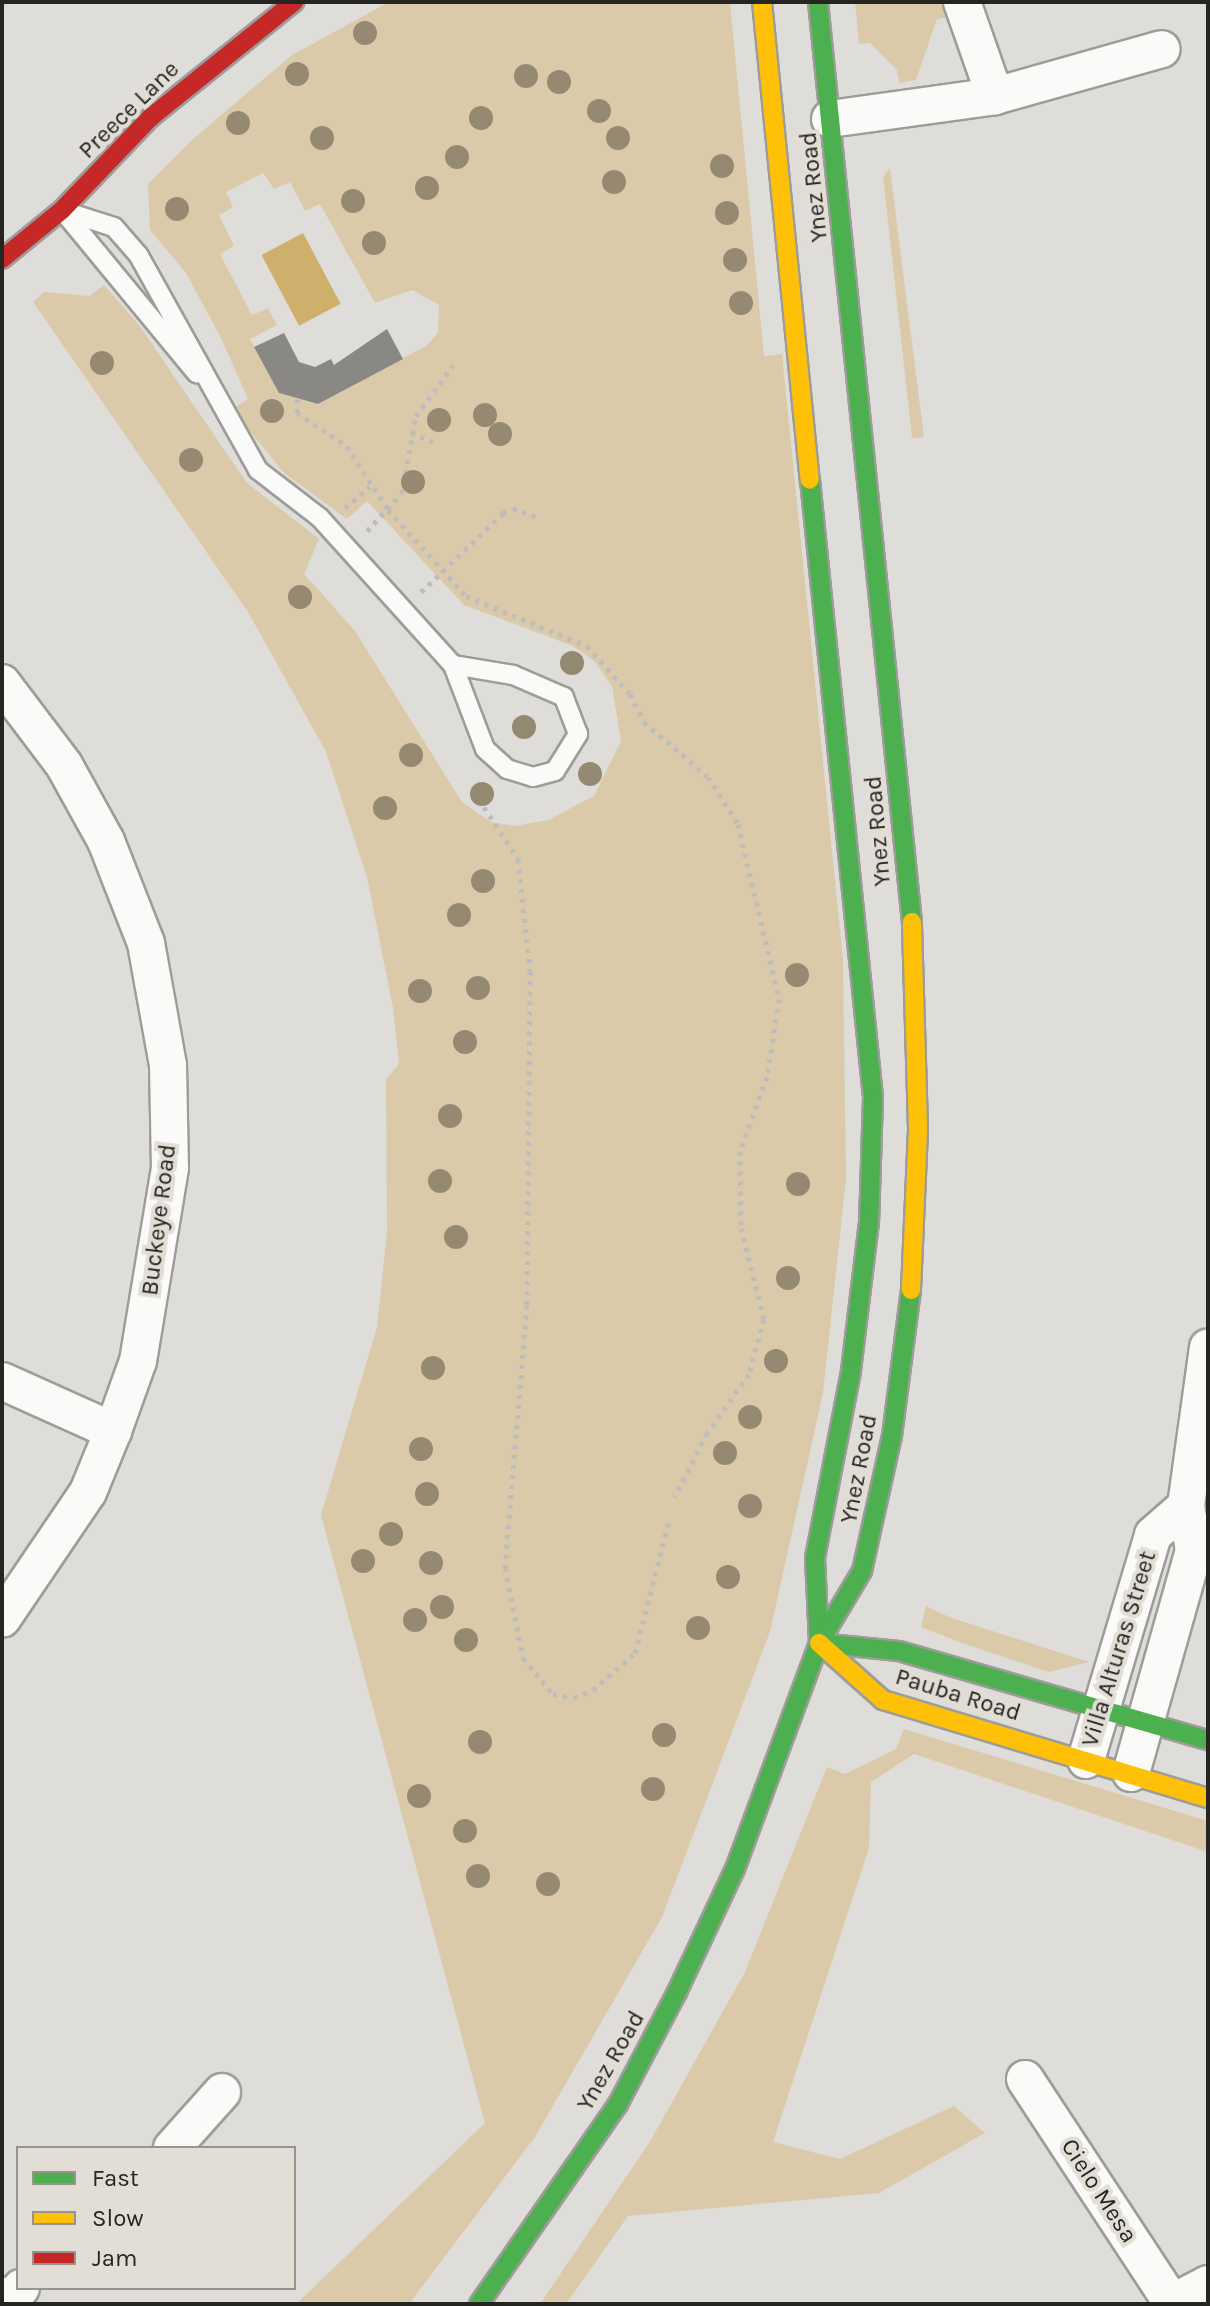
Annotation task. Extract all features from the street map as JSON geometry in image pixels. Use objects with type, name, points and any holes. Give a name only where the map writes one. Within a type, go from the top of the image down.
[{"type":"main road","name":"Ynez Road","points":[[762,2],[873,1097],[869,1222],[851,1371],[815,1558],[819,1643]]},
{"type":"main road","name":"Ynez Road","points":[[479,2304],[618,2104],[677,1992],[741,1855],[819,1643],[862,1571],[892,1436],[911,1292],[918,1128],[912,925],[818,2]]},
{"type":"main road","name":"Preece Lane","points":[[2,259],[62,210],[151,117],[280,5]]},
{"type":"main road","name":"Pauba Road","points":[[819,1643],[899,1651],[1208,1740]]},
{"type":"main road","name":"Pauba Road","points":[[819,1643],[883,1700],[1208,1798]]},
{"type":"street","points":[[962,2],[995,96]]},
{"type":"street","points":[[830,119],[995,96],[1162,49]]},
{"type":"street","name":"Buckeye Road","points":[[2,683],[27,707],[106,841],[146,943],[168,1065],[170,1168],[158,1265],[138,1361],[113,1431],[88,1492],[2,1619]]},
{"type":"street","name":"Villa Alturas Street","points":[[1131,1773],[1194,1550],[1186,1506],[1208,1348]]},
{"type":"street","points":[[2,1381],[113,1431]]},
{"type":"street","name":"Villa Alturas Street","points":[[1086,1760],[1153,1535],[1186,1506]]},
{"type":"street","name":"Cielo Mesa","points":[[1025,2079],[1171,2303]]},
{"type":"street","points":[[174,2146],[222,2092]]},
{"type":"street","points":[[1171,2303],[1208,2284]]},
{"type":"street","points":[[3,2304],[19,2290]]},
{"type":"lane","points":[[62,210],[215,397]]},
{"type":"lane","points":[[62,210],[114,227],[139,256],[258,470],[349,549],[453,665],[485,749],[507,769],[533,777],[555,771],[578,734],[564,697],[513,675],[453,665]]},
{"type":"path","points":[[349,549],[402,493],[411,433],[423,403],[453,365]]},
{"type":"path","points":[[297,399],[297,413],[347,446],[388,510],[441,571],[490,611],[587,646],[630,694],[644,722],[708,777],[738,824],[779,999],[767,1077],[740,1151],[741,1228],[764,1319],[749,1374],[707,1433],[675,1497]]},
{"type":"path","points":[[411,433],[435,442]]},
{"type":"path","points":[[404,610],[503,513],[513,508],[536,517]]},
{"type":"path","points":[[484,807],[518,859],[530,971],[527,1305],[506,1505],[506,1583],[523,1658],[553,1694],[574,1698],[593,1690],[635,1653],[670,1518]]},
{"type":"shaded area","points":[[389,2],[730,2],[764,356],[782,354],[843,960],[846,1179],[823,1393],[770,1632],[662,1917],[535,2137],[409,2304],[296,2304],[485,2123],[321,1515],[377,1327],[387,1231],[386,1079],[399,1064],[393,1008],[367,877],[326,752],[248,612],[33,302],[44,292],[89,296],[104,285],[139,325],[247,483],[319,539],[304,574],[355,631],[462,802],[491,822],[515,826],[548,820],[594,796],[621,741],[612,686],[595,662],[573,646],[464,605],[367,501],[347,519],[284,473],[232,409],[248,399],[221,338],[186,273],[150,230],[148,184],[193,139],[292,55]],"holes":[[[263,173],[274,189],[290,182],[305,211],[320,204],[375,303],[412,290],[439,305],[438,333],[426,346],[318,404],[279,393],[250,339],[277,325],[268,308],[252,315],[220,254],[234,246],[219,215],[233,207],[226,192]]]},
{"type":"shaded area","points":[[855,2],[941,2],[950,17],[937,19],[916,80],[899,83],[897,70],[870,43],[859,44]]},
{"type":"shaded area","points":[[890,168],[924,437],[912,438],[883,177]]},
{"type":"shaded area","points":[[303,233],[341,304],[299,326],[262,255]]},
{"type":"shaded area","points":[[926,1606],[949,1617],[1089,1662],[1049,1672],[962,1643],[921,1627]]},
{"type":"shaded area","points":[[904,1729],[1208,1821],[1208,1852],[914,1754],[871,1782],[869,1848],[773,2142],[840,2159],[954,2106],[985,2133],[879,2193],[628,2216],[566,2304],[540,2304],[649,2143],[745,1972],[827,1767],[845,1774],[896,1749]]},
{"type":"building","points":[[387,329],[403,359],[318,404],[279,393],[254,347],[284,333],[299,362],[315,367],[331,359],[334,365]]},
{"type":"traffic: fast","points":[[818,2],[912,922]]},
{"type":"traffic: fast","points":[[810,480],[873,1097],[869,1222],[851,1371],[815,1558],[819,1643]]},
{"type":"traffic: fast","points":[[479,2304],[618,2104],[677,1992],[735,1869],[819,1643],[862,1571],[892,1436],[911,1290]]},
{"type":"traffic: fast","points":[[819,1643],[899,1651],[1208,1740]]},
{"type":"traffic: slow","points":[[762,2],[810,480]]},
{"type":"traffic: slow","points":[[911,1290],[918,1128],[912,922]]},
{"type":"traffic: slow","points":[[819,1643],[883,1700],[1208,1798]]},
{"type":"traffic: jam","points":[[2,259],[62,210],[151,117],[294,2]]}]
